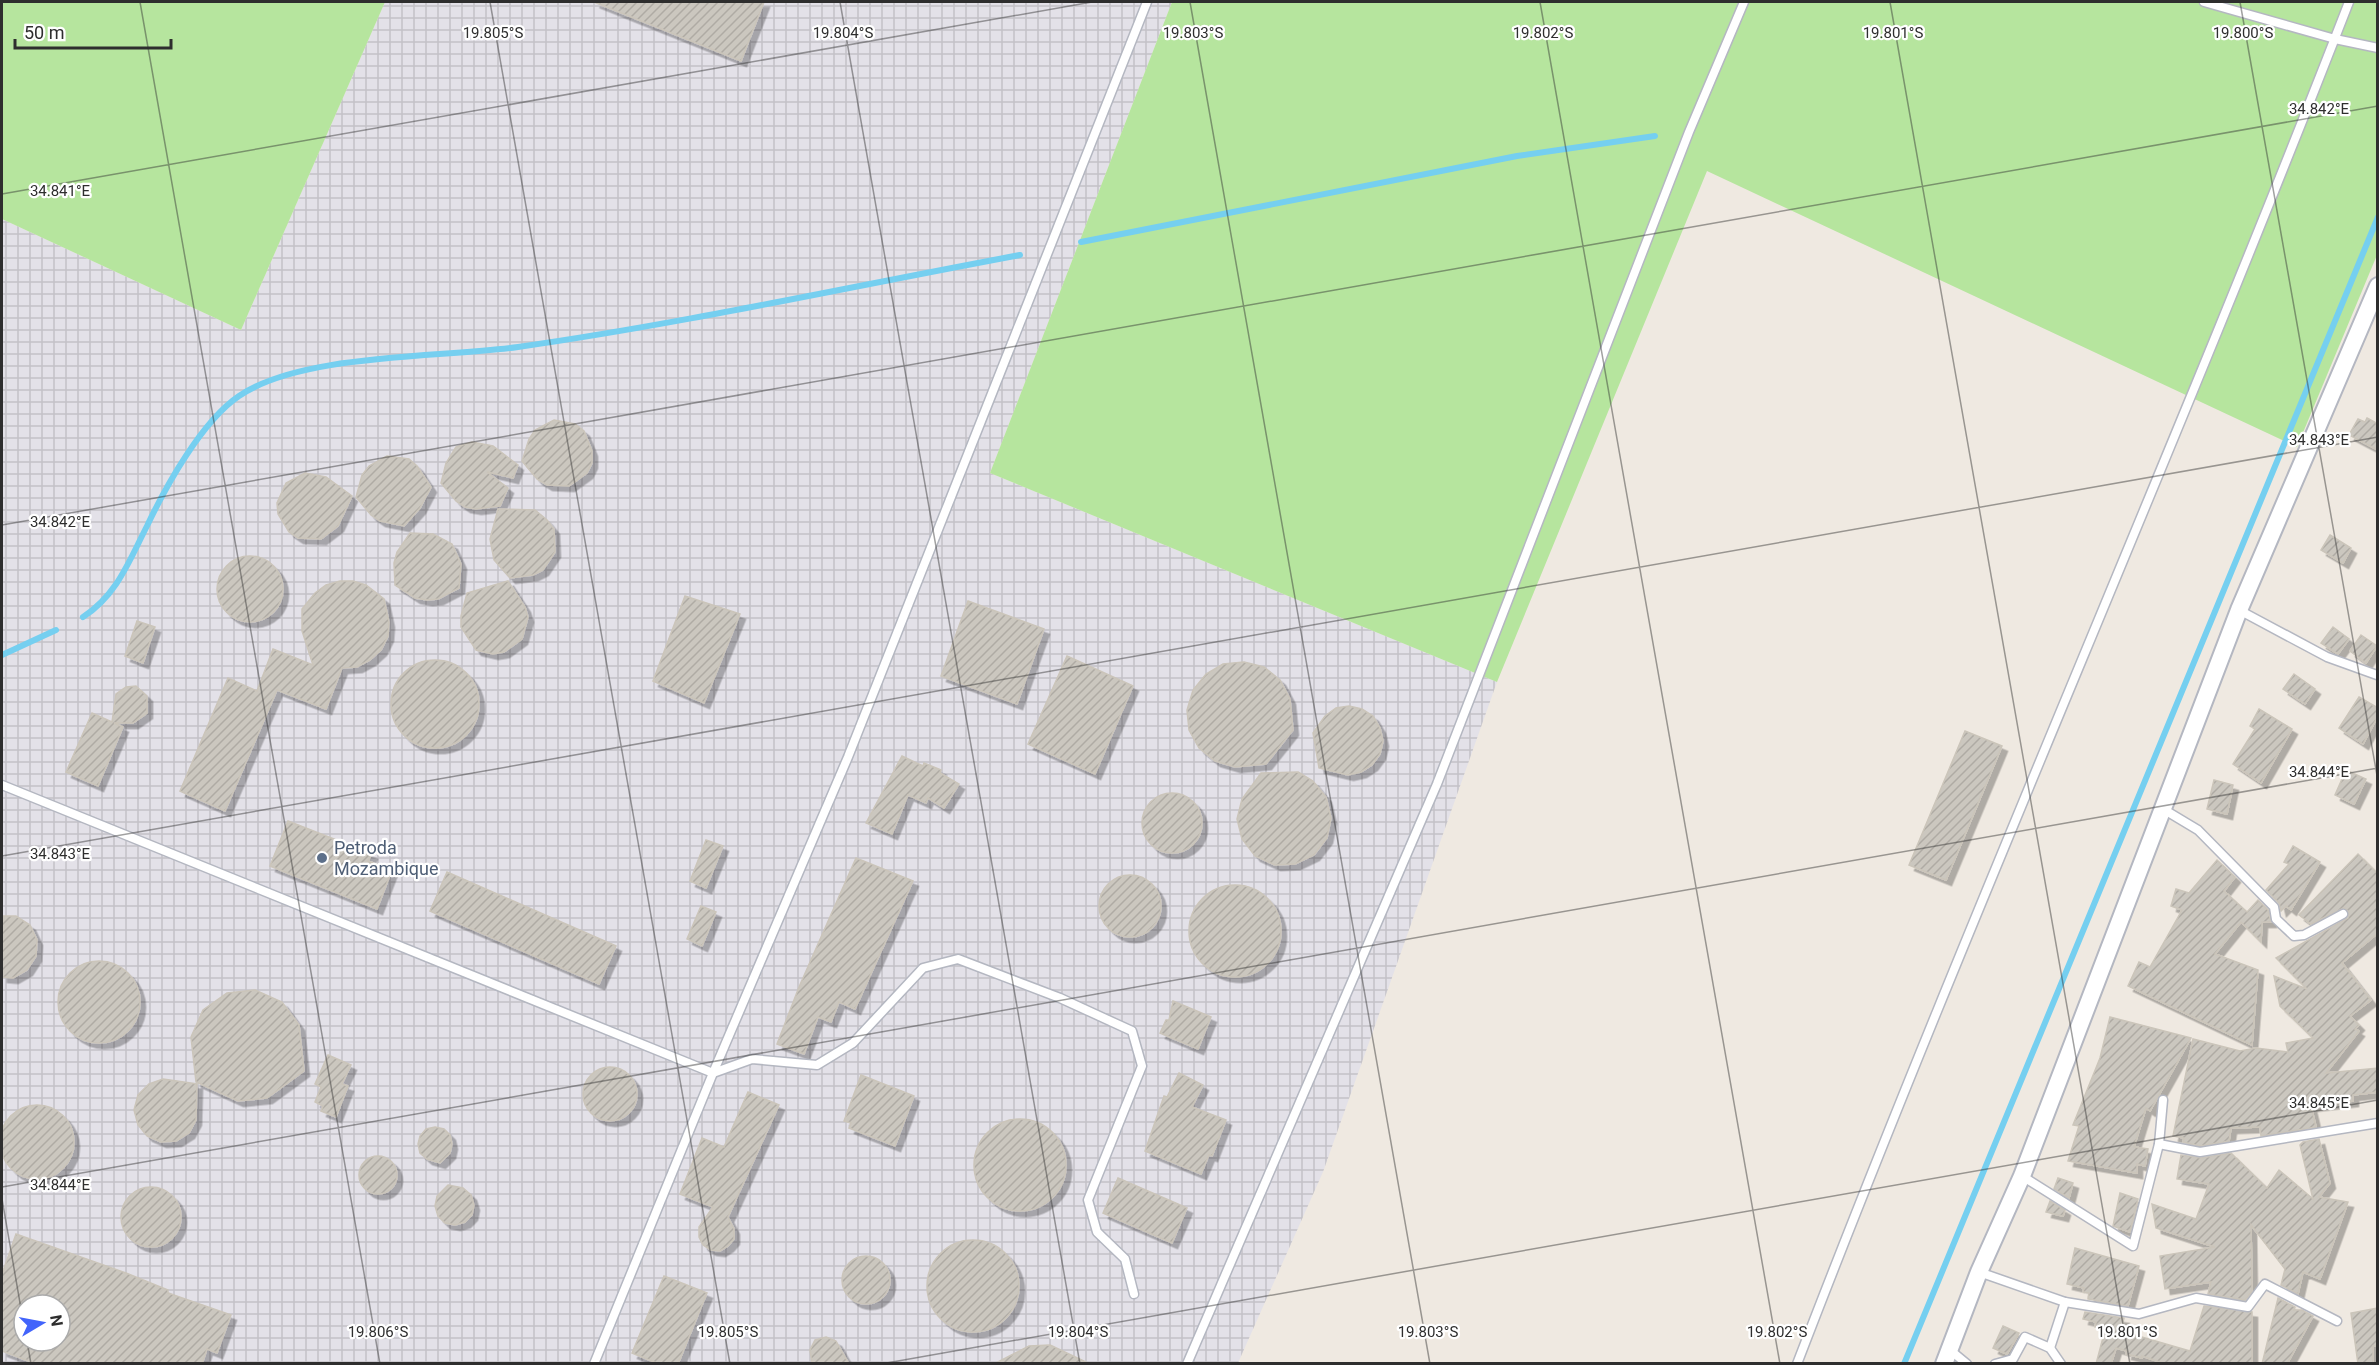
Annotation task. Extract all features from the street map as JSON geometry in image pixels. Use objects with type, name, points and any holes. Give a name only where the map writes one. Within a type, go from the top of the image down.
[{"type":"street","points":[[1947,1357],[1979,1272],[2022,1176],[2239,610],[2378,286]]},
{"type":"lane","points":[[594,1364],[713,1073],[848,757],[1147,2]]},
{"type":"lane","points":[[1187,1364],[1437,784],[1689,132],[1744,2]]},
{"type":"lane","points":[[2204,2],[2335,39],[2378,48]]},
{"type":"lane","points":[[1797,1364],[1930,1025],[2233,291],[2349,2]]},
{"type":"lane","points":[[2239,610],[2327,657],[2377,675]]},
{"type":"lane","points":[[2,785],[713,1073],[752,1059],[817,1065],[853,1043],[923,968],[958,958],[1060,998],[1132,1030],[1142,1066],[1088,1200],[1097,1232],[1125,1259],[1134,1294]]},
{"type":"lane","points":[[2163,809],[2198,830],[2217,848],[2274,907],[2276,919],[2294,936],[2304,935],[2343,914]]},
{"type":"lane","points":[[2022,1176],[2133,1246],[2159,1144],[2163,1100]]},
{"type":"lane","points":[[2159,1144],[2200,1152],[2378,1123]]},
{"type":"lane","points":[[1979,1272],[2065,1302],[2139,1314],[2196,1298],[2248,1307],[2265,1284],[2337,1321]]},
{"type":"lane","points":[[2050,1348],[2065,1302]]},
{"type":"lane","points":[[1995,1364],[2013,1359],[2025,1337],[2050,1348],[2061,1364]]},
{"type":"lane","points":[[1947,1357],[1967,1364]]},
{"type":"shaded area","points":[[385,2],[1172,2],[990,473],[1497,682],[1323,1172],[1238,1363],[2,1364],[2,219],[241,330]]},
{"type":"green space","points":[[2,2],[385,2],[241,330],[2,219]]},
{"type":"green space","points":[[1172,2],[2377,2],[2377,255],[2297,447],[1707,171],[1497,682],[990,473]]},
{"type":"building","points":[[594,2],[764,2],[741,61]]},
{"type":"building","points":[[2367,418],[2378,424],[2378,450],[2349,435],[2358,419],[2365,422]]},
{"type":"building","points":[[554,420],[575,424],[584,431],[592,451],[592,463],[587,473],[569,486],[547,485],[537,479],[522,461],[529,439],[535,430]]},
{"type":"building","points":[[472,442],[493,446],[518,465],[513,478],[487,472],[508,488],[500,506],[476,509],[465,507],[456,501],[441,483],[446,463],[456,447]]},
{"type":"building","points":[[387,456],[409,459],[417,466],[431,487],[420,508],[404,526],[380,521],[371,515],[356,497],[362,475],[369,466]]},
{"type":"building","points":[[305,473],[326,477],[352,496],[338,526],[321,539],[298,538],[289,532],[278,514],[277,503],[286,483]]},
{"type":"building","points":[[498,509],[535,510],[554,529],[555,552],[543,570],[533,575],[510,578],[494,560],[490,539]]},
{"type":"building","points":[[410,533],[433,534],[452,544],[461,564],[459,588],[438,599],[427,600],[415,598],[395,585],[394,563],[397,552]]},
{"type":"building","points":[[2330,535],[2351,548],[2343,563],[2321,550]]},
{"type":"building","points":[[243,556],[257,556],[269,561],[278,570],[283,589],[281,602],[274,613],[257,622],[243,622],[231,617],[222,608],[217,596],[217,582],[222,570],[231,561]]},
{"type":"building","points":[[340,581],[353,581],[366,585],[384,599],[389,622],[388,636],[381,650],[370,660],[357,667],[342,668],[326,709],[277,690],[225,811],[180,791],[228,678],[257,691],[273,649],[313,665],[302,631],[302,609],[315,593],[326,585]]},
{"type":"building","points":[[508,581],[525,607],[528,617],[522,639],[504,652],[493,654],[476,650],[461,627],[461,616],[467,593]]},
{"type":"building","points":[[685,596],[740,614],[704,703],[653,681]]},
{"type":"building","points":[[968,601],[1044,629],[1017,704],[941,676]]},
{"type":"building","points":[[137,621],[155,627],[143,663],[125,656]]},
{"type":"building","points":[[2333,627],[2349,639],[2338,654],[2321,643]]},
{"type":"building","points":[[2361,635],[2377,646],[2366,663],[2350,651]]},
{"type":"building","points":[[1067,656],[1133,686],[1095,774],[1028,744]]},
{"type":"building","points":[[435,660],[452,664],[466,673],[475,687],[479,704],[475,721],[466,735],[452,744],[435,748],[418,744],[404,735],[395,721],[391,704],[395,687],[404,673],[418,664]]},
{"type":"building","points":[[1244,662],[1264,667],[1280,680],[1290,699],[1293,730],[1266,764],[1235,767],[1215,761],[1199,748],[1189,730],[1187,710],[1193,690],[1206,674],[1223,664]]},
{"type":"building","points":[[2294,674],[2315,689],[2305,704],[2283,689]]},
{"type":"building","points":[[136,686],[147,696],[147,713],[133,723],[114,723],[123,727],[98,786],[66,772],[92,713],[112,722],[116,694],[126,687]]},
{"type":"building","points":[[2359,697],[2378,708],[2378,716],[2363,744],[2339,728]]},
{"type":"building","points":[[1349,706],[1362,709],[1373,716],[1380,728],[1383,741],[1380,754],[1372,765],[1361,772],[1348,775],[1319,768],[1313,733],[1325,716],[1336,708]]},
{"type":"building","points":[[2259,709],[2292,729],[2261,783],[2233,764],[2255,729],[2250,726]]},
{"type":"building","points":[[1965,731],[2002,746],[1946,880],[1909,865]]},
{"type":"building","points":[[902,756],[923,766],[924,763],[941,770],[940,773],[959,784],[944,808],[928,798],[926,803],[908,795],[892,834],[866,823]]},
{"type":"building","points":[[2346,770],[2366,779],[2354,804],[2335,795]]},
{"type":"building","points":[[1298,772],[1313,781],[1326,797],[1331,818],[1327,838],[1314,855],[1295,864],[1275,865],[1255,856],[1242,839],[1237,819],[1242,799],[1261,773]]},
{"type":"building","points":[[2214,780],[2233,785],[2227,814],[2207,809]]},
{"type":"building","points":[[1172,793],[1189,798],[1197,806],[1202,823],[1197,840],[1189,848],[1172,853],[1155,848],[1147,840],[1142,823],[1147,806],[1155,798]]},
{"type":"building","name":"Petroda Mozambique","points":[[288,821],[372,854],[368,861],[392,870],[377,909],[270,866]]},
{"type":"building","points":[[706,840],[723,846],[706,888],[690,881]]},
{"type":"building","points":[[2293,846],[2320,862],[2291,910],[2286,906],[2281,911],[2279,903],[2266,890],[2289,864],[2284,862]]},
{"type":"building","points":[[2358,854],[2378,874],[2378,933],[2342,963],[2371,1000],[2350,1016],[2359,1025],[2355,1029],[2359,1031],[2326,1073],[2378,1068],[2378,1092],[2353,1095],[2353,1101],[2311,1106],[2316,1127],[2261,1136],[2260,1127],[2231,1128],[2229,1141],[2200,1146],[2183,1142],[2184,1138],[2173,1136],[2193,1039],[2240,1051],[2256,1048],[2288,1052],[2286,1043],[2313,1038],[2280,1006],[2274,976],[2307,989],[2276,958],[2348,918],[2349,912],[2344,908],[2311,924],[2299,915]]},
{"type":"building","points":[[856,858],[913,881],[855,1009],[839,1002],[831,1022],[818,1017],[804,1054],[777,1044],[799,987]]},
{"type":"building","points":[[2217,860],[2235,877],[2224,891],[2247,912],[2258,900],[2268,910],[2271,922],[2262,922],[2261,942],[2241,922],[2215,954],[2258,970],[2252,1045],[2128,986],[2139,962],[2150,967],[2182,910],[2171,906],[2176,889],[2189,893]]},
{"type":"building","points":[[447,872],[616,946],[599,984],[430,911]]},
{"type":"building","points":[[1124,875],[1136,875],[1152,884],[1159,894],[1161,906],[1159,918],[1152,928],[1136,937],[1124,937],[1113,932],[1104,923],[1099,912],[1099,900],[1104,889],[1113,880]]},
{"type":"building","points":[[1226,885],[1244,885],[1261,892],[1274,905],[1281,922],[1281,940],[1274,957],[1261,970],[1244,977],[1226,977],[1209,970],[1196,957],[1189,940],[1189,922],[1196,905],[1209,892]]},
{"type":"building","points":[[701,906],[716,912],[702,946],[687,939]]},
{"type":"building","points":[[2,916],[16,916],[30,925],[37,940],[36,956],[27,970],[13,978],[2,977]]},
{"type":"building","points":[[99,961],[115,964],[128,973],[137,986],[140,1002],[137,1018],[128,1031],[115,1040],[99,1043],[83,1040],[70,1031],[61,1018],[58,1002],[61,986],[70,973],[83,964]]},
{"type":"building","points":[[255,990],[282,1002],[299,1025],[304,1071],[267,1098],[238,1101],[196,1082],[191,1037],[203,1010],[227,993]]},
{"type":"building","points":[[1173,1001],[1211,1017],[1198,1049],[1160,1033],[1166,1020],[1169,1020]]},
{"type":"building","points":[[2110,1017],[2191,1038],[2150,1111],[2146,1108],[2134,1147],[2148,1149],[2145,1166],[2137,1164],[2137,1173],[2068,1161],[2079,1126],[2073,1125],[2100,1058]]},
{"type":"building","points":[[328,1055],[351,1065],[342,1084],[348,1086],[336,1117],[321,1111],[323,1106],[315,1102],[321,1087],[315,1084]]},
{"type":"building","points":[[605,1067],[615,1067],[625,1071],[633,1079],[637,1094],[633,1109],[625,1117],[615,1121],[605,1121],[595,1117],[587,1109],[583,1099],[583,1089],[587,1079],[595,1071]]},
{"type":"building","points":[[1179,1073],[1203,1085],[1192,1107],[1226,1120],[1212,1156],[1209,1155],[1201,1174],[1145,1151],[1164,1096],[1167,1097]]},
{"type":"building","points":[[861,1075],[914,1096],[895,1146],[849,1128],[851,1123],[844,1121]]},
{"type":"building","points":[[163,1079],[197,1084],[196,1120],[189,1133],[176,1141],[161,1142],[147,1136],[138,1125],[134,1110],[138,1095],[149,1084]]},
{"type":"building","points":[[748,1092],[779,1105],[728,1217],[734,1229],[734,1239],[720,1251],[711,1250],[703,1245],[699,1237],[699,1227],[713,1207],[680,1194],[702,1138],[724,1147]]},
{"type":"building","points":[[37,1105],[58,1111],[68,1121],[74,1142],[68,1163],[58,1173],[37,1179],[16,1173],[6,1163],[0,1142],[6,1121],[16,1111]]},
{"type":"building","points":[[1020,1119],[1038,1122],[1053,1132],[1063,1147],[1066,1165],[1063,1183],[1053,1198],[1038,1208],[1020,1211],[1002,1208],[987,1198],[977,1183],[974,1165],[977,1147],[987,1132],[1002,1122]]},
{"type":"building","points":[[435,1127],[444,1129],[450,1135],[452,1144],[450,1153],[440,1163],[427,1159],[420,1153],[418,1144],[420,1136],[426,1129]]},
{"type":"building","points":[[2319,1139],[2330,1183],[2319,1197],[2348,1202],[2320,1279],[2303,1272],[2298,1294],[2281,1285],[2285,1269],[2251,1225],[2252,1291],[2245,1300],[2208,1294],[2211,1282],[2165,1289],[2160,1256],[2215,1247],[2156,1228],[2152,1204],[2196,1219],[2209,1184],[2177,1179],[2181,1155],[2201,1158],[2231,1153],[2267,1188],[2279,1170],[2313,1199],[2300,1145],[2303,1142]]},
{"type":"building","points":[[378,1156],[392,1161],[397,1175],[392,1189],[378,1194],[364,1189],[359,1175],[364,1161]]},
{"type":"building","points":[[1118,1178],[1187,1208],[1172,1243],[1103,1213]]},
{"type":"building","points":[[2058,1178],[2073,1183],[2069,1198],[2054,1189]]},
{"type":"building","points":[[448,1185],[463,1188],[471,1195],[474,1205],[472,1215],[465,1222],[455,1225],[445,1223],[438,1216],[435,1206],[437,1196]]},
{"type":"building","points":[[151,1187],[168,1192],[176,1200],[181,1217],[176,1234],[168,1242],[151,1247],[134,1242],[126,1234],[121,1217],[126,1200],[134,1192]]},
{"type":"building","points":[[2120,1193],[2138,1199],[2130,1232],[2113,1226]]},
{"type":"building","points":[[2050,1201],[2065,1210],[2063,1216],[2046,1212]]},
{"type":"building","points":[[16,1234],[126,1273],[168,1290],[168,1293],[231,1315],[217,1353],[207,1349],[202,1364],[36,1364],[2,1351],[2,1274]]},
{"type":"building","points":[[973,1240],[991,1243],[1006,1253],[1016,1268],[1019,1286],[1016,1304],[1006,1319],[991,1329],[973,1332],[955,1329],[940,1319],[930,1304],[927,1286],[930,1268],[940,1253],[955,1243]]},
{"type":"building","points":[[2075,1248],[2139,1266],[2128,1306],[2088,1299],[2089,1293],[2083,1292],[2084,1288],[2067,1284]]},
{"type":"building","points":[[861,1256],[871,1256],[883,1263],[890,1275],[890,1285],[883,1297],[871,1304],[861,1304],[846,1293],[842,1285],[842,1275],[853,1260]]},
{"type":"building","points":[[664,1276],[707,1293],[678,1364],[659,1364],[632,1353]]},
{"type":"building","points":[[2278,1298],[2295,1307],[2294,1310],[2302,1310],[2313,1316],[2287,1364],[2262,1364]]},
{"type":"building","points":[[2204,1306],[2252,1312],[2252,1364],[2166,1364],[2142,1356],[2142,1358],[2126,1354],[2127,1351],[2116,1348],[2111,1364],[2096,1364],[2105,1330],[2095,1327],[2096,1322],[2083,1319],[2085,1312],[2124,1318],[2121,1331],[2190,1351]]},
{"type":"building","points":[[2378,1308],[2378,1345],[2373,1346],[2373,1364],[2358,1364],[2351,1313]]},
{"type":"building","points":[[2003,1326],[2019,1333],[2007,1354],[1993,1348]]},
{"type":"building","points":[[826,1337],[836,1341],[849,1364],[812,1364],[810,1350],[815,1340]]},
{"type":"building","points":[[1050,1345],[1090,1364],[994,1364],[1029,1346]]},
{"type":"waterway","points":[[1081,242],[1517,156],[1655,136]]},
{"type":"waterway","points":[[1904,1364],[2378,217]]},
{"type":"waterway","points":[[83,617],[105,598],[121,576],[164,492],[186,455],[212,421],[239,396],[266,382],[335,364],[518,347],[644,327],[1020,255]]},
{"type":"waterway","points":[[2,655],[56,630]]},
{"type":"place","name":"Petroda Mozambique","points":[[322,858]]}]
